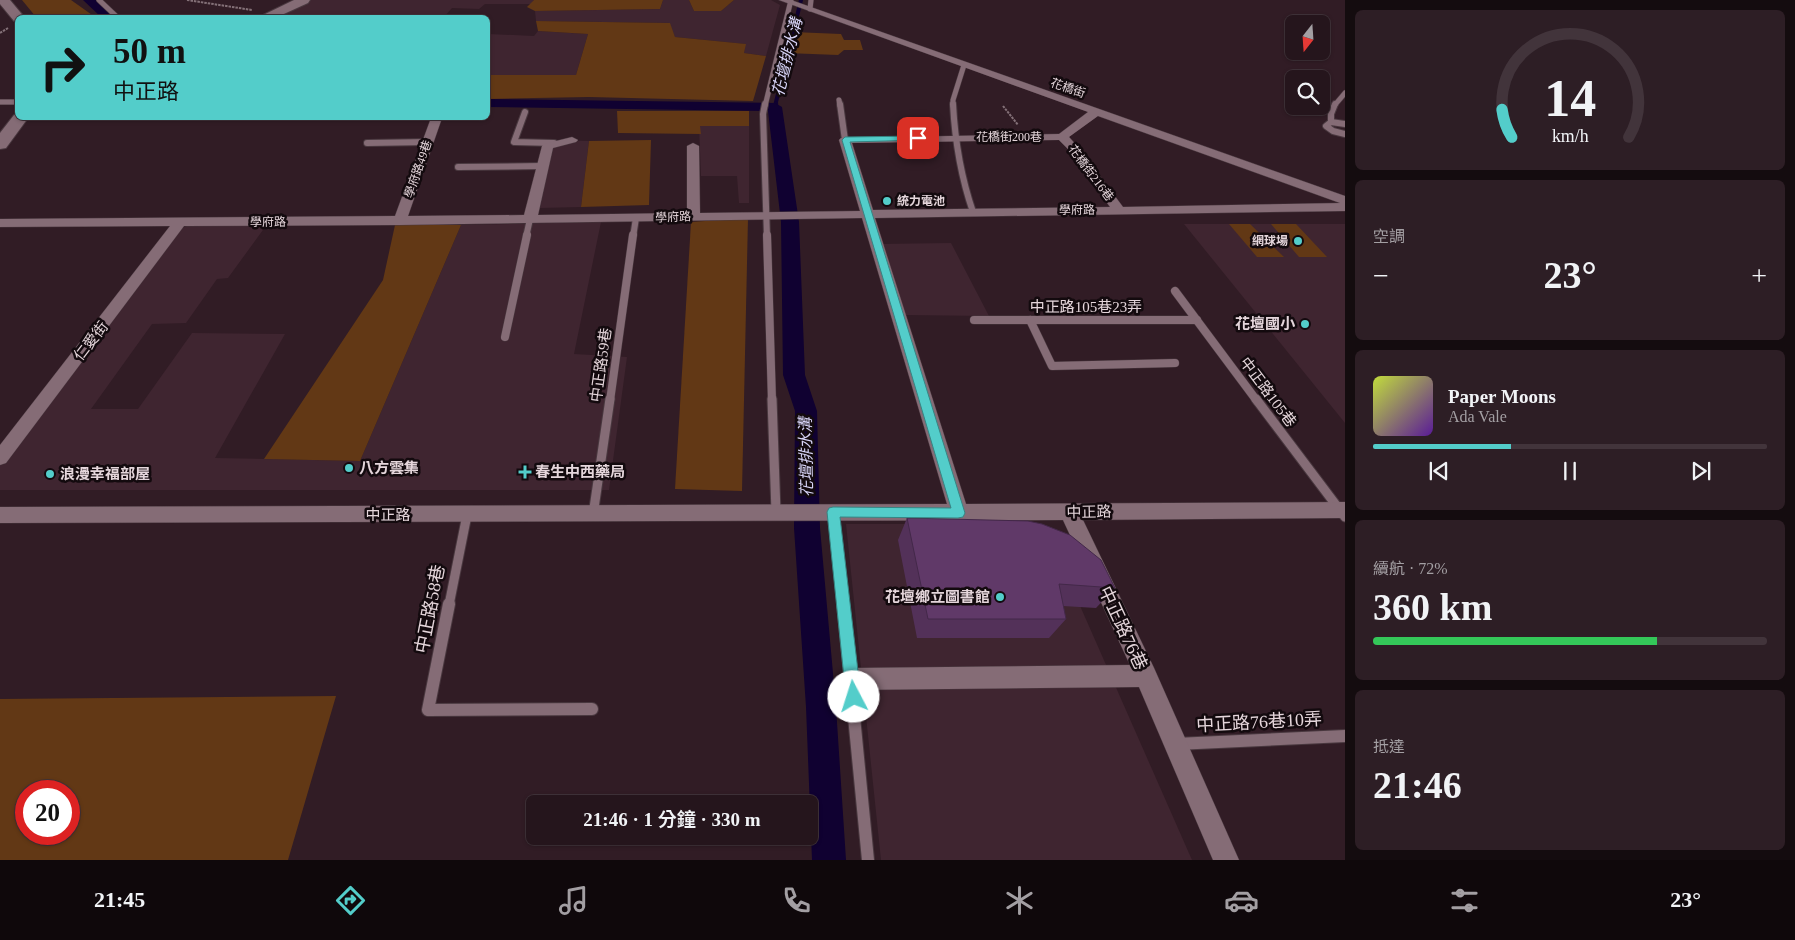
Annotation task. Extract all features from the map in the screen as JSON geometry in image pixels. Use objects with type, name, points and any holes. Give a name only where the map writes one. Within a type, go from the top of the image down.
[{"type":"main road","points":[[3,0],[16,15]]},
{"type":"main road","points":[[268,15],[304,0]]},
{"type":"main road","points":[[0,144],[21,120]]},
{"type":"street","name":"花橋街","points":[[788,1],[810,4],[964,66],[1345,200]]},
{"type":"street","points":[[1062,137],[1096,112]]},
{"type":"street","name":"學府路49巷","points":[[400,220],[435,120]]},
{"type":"street","name":"花橋街200巷","points":[[845,140],[1062,137]]},
{"type":"street","name":"花橋街216巷","points":[[1062,137],[1075,150],[1118,210]]},
{"type":"street","points":[[530,219],[548,146],[572,140]]},
{"type":"street","points":[[845,140],[958,513]]},
{"type":"street","points":[[693,146],[694,216]]},
{"type":"street","name":"學府路","points":[[0,224],[636,218],[1345,206]]},
{"type":"street","name":"仁愛街","points":[[0,458],[179,222]]},
{"type":"street","name":"中正路","points":[[0,515],[1343,512]]},
{"type":"street","name":"中正路76巷","points":[[1070,513],[1146,676],[1226,860]]},
{"type":"street","points":[[852,679],[1146,676]]},
{"type":"lane","points":[[99,0],[115,15]]},
{"type":"lane","points":[[776,512],[772,215],[763,114],[788,1]]},
{"type":"lane","points":[[964,66],[953,100],[955,137],[964,185],[973,212]]},
{"type":"lane","points":[[1331,122],[1330,118],[1336,100],[1345,93]]},
{"type":"lane","points":[[839,100],[845,140]]},
{"type":"lane","points":[[0,102],[15,102]]},
{"type":"lane","points":[[525,112],[514,142],[554,143]]},
{"type":"lane","points":[[1345,124],[1331,122],[1326,124],[1327,128],[1345,134]]},
{"type":"lane","points":[[367,142],[428,142]]},
{"type":"lane","points":[[458,167],[542,166]]},
{"type":"lane","name":"中正路59巷","points":[[593,515],[636,218]]},
{"type":"lane","points":[[505,337],[530,219]]},
{"type":"lane","name":"中正路105巷","points":[[1175,291],[1343,512]]},
{"type":"lane","name":"中正路105巷23弄","points":[[974,320],[1197,320]]},
{"type":"lane","points":[[1030,320],[1052,366],[1175,362]]},
{"type":"lane","points":[[833,512],[852,679],[868,860]]},
{"type":"lane","name":"中正路58巷","points":[[467,515],[428,710],[592,709]]},
{"type":"lane","name":"中正路76巷10弄","points":[[1176,744],[1345,736]]},
{"type":"path","points":[[186,0],[268,15]]},
{"type":"path","points":[[1003,106],[1027,137]]},
{"type":"shaded area","points":[[22,0],[71,0],[92,15],[34,15]]},
{"type":"shaded area","points":[[308,0],[534,0],[531,4],[485,4],[479,9],[452,8],[446,15],[274,15]]},
{"type":"shaded area","points":[[534,0],[663,0],[660,9],[535,11],[527,7]]},
{"type":"shaded area","points":[[663,0],[689,0],[694,11],[721,11],[734,0],[771,0],[780,5],[766,56],[744,53],[745,44],[675,37],[669,23],[536,21],[535,11],[660,9]]},
{"type":"shaded area","points":[[689,0],[734,0],[721,11],[694,11]]},
{"type":"shaded area","points":[[536,21],[670,23],[675,37],[746,44],[744,53],[766,56],[753,101],[589,97],[490,99],[490,75],[576,75],[588,34],[538,31]]},
{"type":"shaded area","points":[[538,31],[588,34],[576,75],[490,75],[490,34],[534,36]]},
{"type":"shaded area","points":[[793,32],[841,34],[844,40],[860,40],[863,50],[844,50],[838,55],[786,53]]},
{"type":"shaded area","points":[[617,111],[749,111],[749,126],[700,126],[701,134],[618,133]]},
{"type":"shaded area","points":[[699,126],[749,126],[749,203],[739,203],[737,176],[701,176]]},
{"type":"shaded area","points":[[553,140],[589,141],[581,207],[540,208]]},
{"type":"shaded area","points":[[651,140],[649,205],[581,207],[589,141]]},
{"type":"shaded area","points":[[748,218],[742,491],[675,489],[691,222]]},
{"type":"shaded area","points":[[601,222],[574,354],[627,357],[609,490],[0,490],[0,457],[174,231],[187,226],[268,223],[228,278],[217,279],[186,323],[152,324],[91,409],[138,409],[192,333],[285,334],[215,458],[360,461],[461,225]]},
{"type":"shaded area","name":"花壇國小","points":[[1184,224],[1345,224],[1345,423]]},
{"type":"shaded area","name":"網球場","points":[[1229,224],[1250,224],[1284,257],[1257,257]]},
{"type":"shaded area","name":"網球場","points":[[1271,224],[1296,224],[1327,257],[1299,257]]},
{"type":"shaded area","points":[[395,225],[461,225],[360,461],[264,459],[383,280]]},
{"type":"shaded area","points":[[951,243],[989,316],[905,315],[880,244]]},
{"type":"shaded area","points":[[846,524],[1044,524],[1192,860],[881,860]]},
{"type":"shaded area","points":[[336,696],[288,860],[0,860],[0,699]]},
{"type":"building","name":"花壇鄉立圖書館","points":[[907,518],[1028,521],[1042,524],[1070,535],[1101,560],[1115,588],[1059,584],[1066,619],[928,619]]},
{"type":"waterway","points":[[89,0],[106,15]]},
{"type":"waterway","name":"花壇排水溝","points":[[775,106],[801,0]]},
{"type":"waterway","name":"花壇排水溝","points":[[490,103],[775,107],[790,222],[794,375],[806,411],[807,528],[821,707],[829,860]]},
{"type":"place","name":"統力電池","points":[[887,201]]},
{"type":"place","name":"網球場","points":[[1298,241]]},
{"type":"place","name":"花壇國小","points":[[1305,324]]},
{"type":"place","name":"八方雲集","points":[[349,468]]},
{"type":"place","name":"春生中西藥局","points":[[525,472]]},
{"type":"place","name":"浪漫幸福部屋","points":[[50,474]]},
{"type":"place","name":"花壇鄉立圖書館","points":[[1000,597]]},
{"type":"route","points":[[854,697],[833,512],[958,513],[845,140],[918,138]]}]
